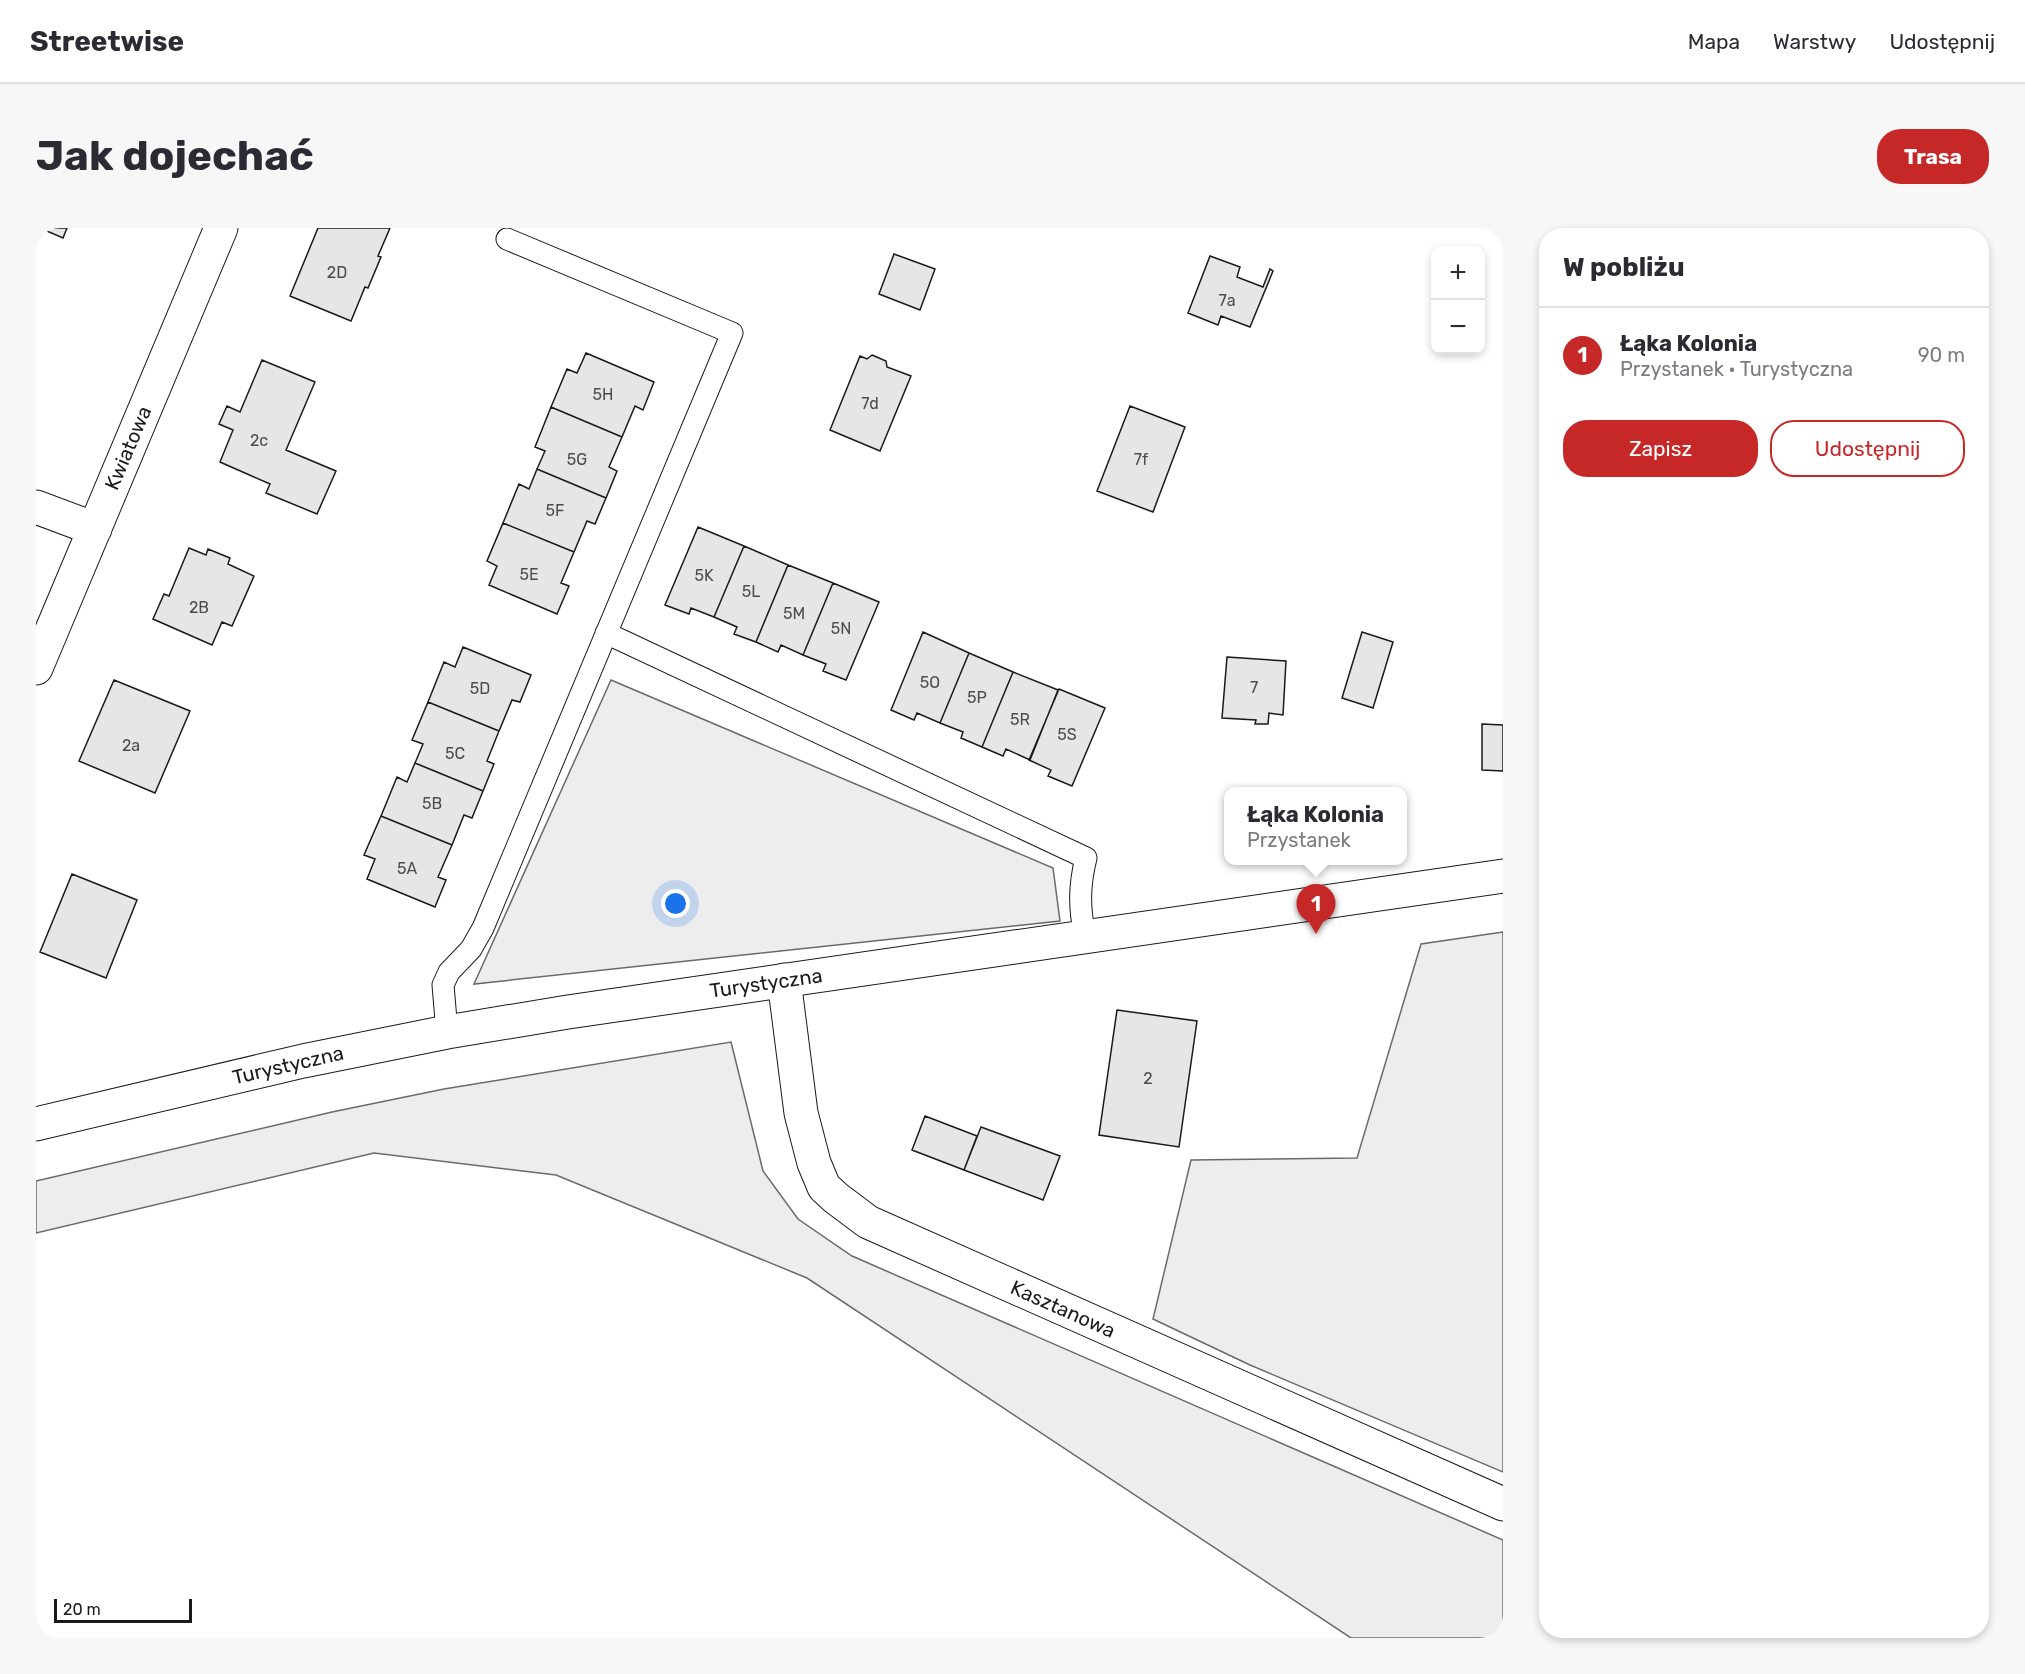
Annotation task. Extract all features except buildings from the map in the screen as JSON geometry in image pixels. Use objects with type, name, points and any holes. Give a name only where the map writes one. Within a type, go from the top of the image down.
[{"type":"street","name":"Kwiatowa","points":[[36,668],[221,228]]},
{"type":"street","points":[[36,507],[94,529]]},
{"type":"street","name":"Turystyczna","points":[[36,1124],[303,1061],[447,1032],[580,1010],[1503,876]]},
{"type":"street","name":"Kasztanowa","points":[[784,980],[801,1113],[824,1187],[868,1222],[1503,1504]]},
{"type":"lane","points":[[447,1032],[443,985],[449,972],[471,949],[483,928],[732,333],[507,239]]},
{"type":"lane","points":[[606,633],[1086,858],[1079,888],[1085,936]]},
{"type":"shaded area","points":[[611,680],[1053,868],[1060,921],[474,984]]},
{"type":"shaded area","points":[[1503,932],[1503,1472],[1250,1365],[1153,1319],[1191,1160],[1357,1158],[1421,944]]},
{"type":"shaded area","points":[[731,1042],[763,1171],[798,1219],[852,1256],[1503,1540],[1503,1638],[1351,1638],[807,1278],[556,1175],[374,1153],[36,1233],[36,1181],[332,1112],[444,1089]]},
{"type":"place","name":"Łąka Kolonia","points":[[1316,934]]}]
